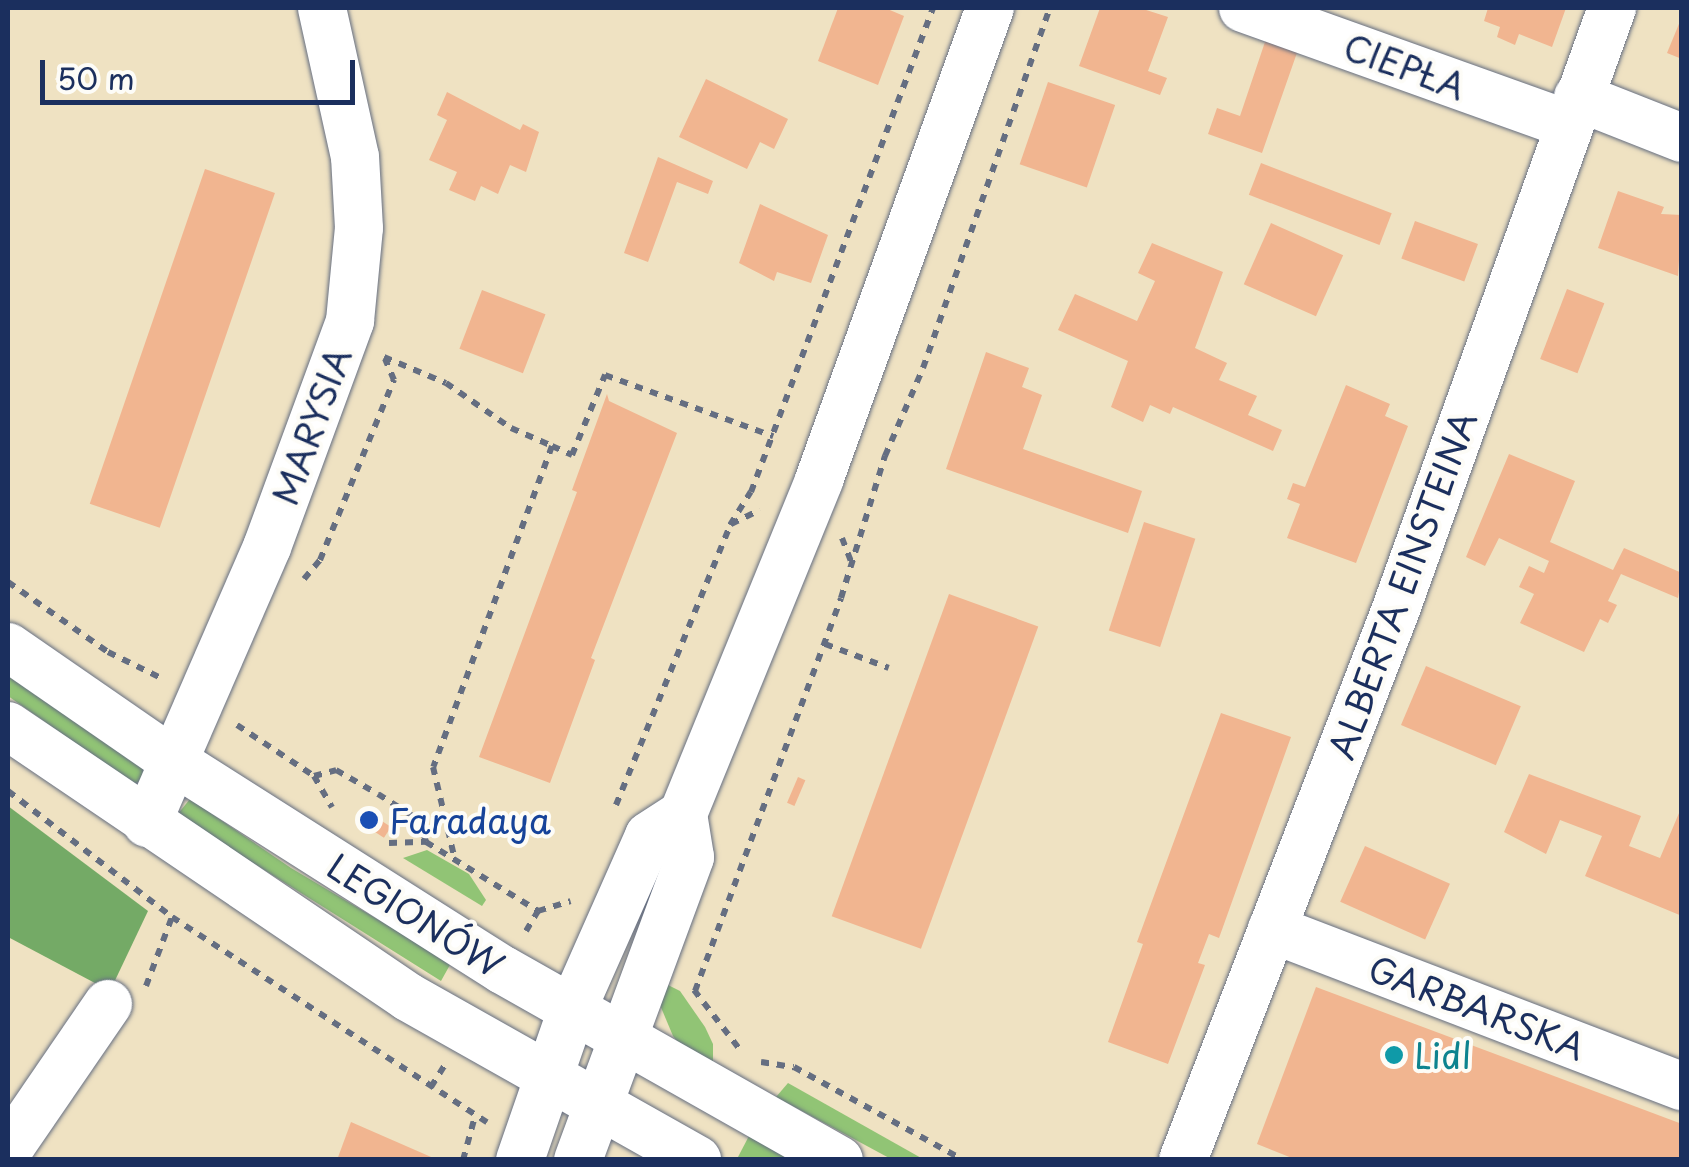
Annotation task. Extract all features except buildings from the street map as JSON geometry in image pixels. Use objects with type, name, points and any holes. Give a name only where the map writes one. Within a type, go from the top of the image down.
[{"type":"street","name":"MARYSIA","points":[[146,823],[266,547],[350,321],[359,228],[355,157],[322,8]]},
{"type":"street","points":[[578,1160],[690,857],[683,814],[818,480],[990,8]]},
{"type":"street","name":"CIEPŁA","points":[[1243,8],[1573,110],[1682,138]]},
{"type":"street","name":"ALBERTA EINSTEINA","points":[[1183,1160],[1396,609],[1612,8]]},
{"type":"street","name":"LEGIONÓW","points":[[8,647],[175,762],[572,1010],[839,1160]]},
{"type":"street","name":"LEGIONÓW","points":[[8,726],[408,997],[697,1160]]},
{"type":"street","points":[[520,1160],[572,1010],[649,836],[683,814]]},
{"type":"street","name":"GARBARSKA","points":[[1272,929],[1682,1086]]},
{"type":"street","points":[[8,1150],[108,1004]]},
{"type":"path","points":[[614,810],[730,525],[751,492],[933,8]]},
{"type":"path","points":[[695,991],[824,644],[885,456],[923,368],[1050,8]]},
{"type":"path","points":[[384,346],[384,358],[446,384],[512,428],[572,455],[605,375],[773,436]]},
{"type":"path","points":[[455,860],[433,767],[552,446]]},
{"type":"path","points":[[8,582],[108,652],[170,682]]},
{"type":"path","points":[[824,644],[890,668]]},
{"type":"path","points":[[226,718],[314,776],[334,810]]},
{"type":"path","points":[[314,776],[336,770],[364,786],[420,820],[426,842]]},
{"type":"path","points":[[8,791],[172,917],[484,1120]]},
{"type":"path","points":[[378,836],[392,845],[426,842],[538,911]]},
{"type":"path","points":[[524,934],[538,911],[573,900],[578,888]]},
{"type":"path","points":[[108,1004],[131,1013],[172,917]]},
{"type":"path","points":[[684,980],[743,1053],[760,1062],[794,1068],[962,1160]]},
{"type":"path","points":[[431,1087],[448,1060]]},
{"type":"path","points":[[463,1160],[475,1116]]},
{"type":"green space","points":[[8,674],[146,770],[140,781],[134,784],[8,696]]},
{"type":"green space","points":[[190,799],[291,868],[451,963],[441,981],[177,815]]},
{"type":"green space","points":[[8,806],[148,911],[110,991],[8,937]]},
{"type":"green space","points":[[427,850],[469,874],[486,900],[482,906],[403,858]]},
{"type":"green space","points":[[664,983],[680,991],[705,1027],[713,1044],[713,1063],[680,1045],[673,1036],[660,1005]]},
{"type":"green space","points":[[788,1083],[923,1159],[891,1159],[776,1097]]},
{"type":"green space","points":[[750,1134],[795,1159],[742,1160],[738,1157]]},
{"type":"place","name":"Faradaya","points":[[369,820]]},
{"type":"place","name":"Lidl","points":[[1394,1055]]}]
